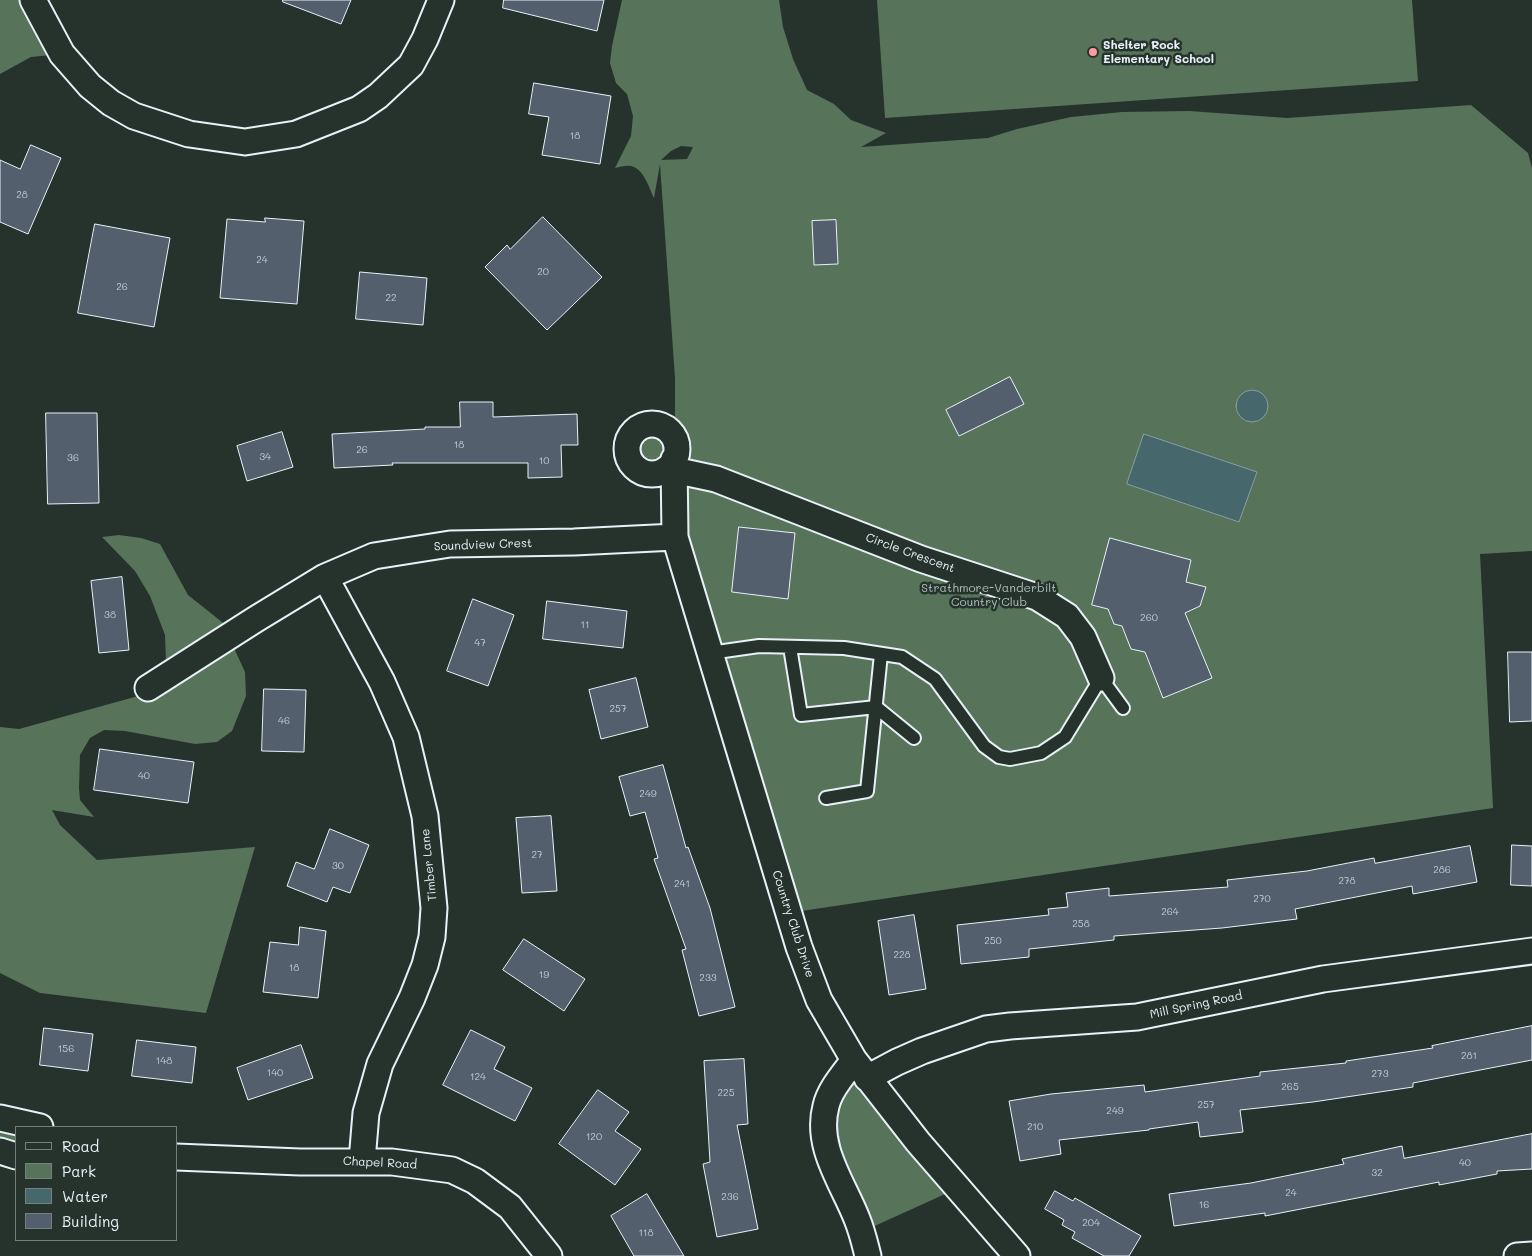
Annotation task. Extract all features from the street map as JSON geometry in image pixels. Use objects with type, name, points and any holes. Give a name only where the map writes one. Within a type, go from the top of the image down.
[{"type":"street","points":[[33,0],[62,54],[90,86],[112,103],[134,116],[189,134],[245,142],[296,134],[359,109],[378,96],[411,65],[441,0]]},
{"type":"street","name":"Circle Crescent","points":[[675,537],[674,464],[696,474],[716,479],[921,558],[1037,597],[1067,616],[1082,638],[1101,678]]},
{"type":"street","name":"Soundview Crest","points":[[148,688],[325,577],[374,556],[450,544],[574,542],[675,537]]},
{"type":"street","name":"Country Club Drive","points":[[675,537],[799,947],[819,1000],[861,1069],[918,1142],[1017,1256]]},
{"type":"street","name":"Timber Lane","points":[[325,577],[382,682],[406,738],[425,816],[434,908],[432,937],[425,965],[412,998],[380,1064],[366,1114],[362,1161]]},
{"type":"street","name":"Mill Spring Road","points":[[868,1256],[857,1219],[827,1151],[823,1123],[826,1105],[834,1088],[861,1069],[897,1062],[922,1051],[986,1029],[1137,1017],[1324,979],[1532,951]]},
{"type":"street","points":[[0,1118],[36,1126]]},
{"type":"street","points":[[0,1151],[15,1156]]},
{"type":"street","name":"Chapel Road","points":[[178,1157],[300,1162],[392,1162],[452,1170],[476,1181],[510,1207],[549,1256]]},
{"type":"street","points":[[1517,1256],[1532,1255]]},
{"type":"lane","points":[[710,653],[759,646],[844,648],[902,657],[935,679],[984,746],[999,757],[1010,759],[1041,753],[1065,738],[1101,678],[1124,708]]},
{"type":"lane","points":[[790,647],[801,715],[876,707],[914,738]]},
{"type":"lane","points":[[826,798],[867,791],[881,654]]},
{"type":"green space","points":[[0,0],[33,0],[62,54],[31,57],[0,74]]},
{"type":"green space","name":"Strathmore-Vanderbilt Country Club","points":[[622,0],[779,0],[783,27],[793,59],[807,90],[834,104],[851,120],[886,133],[861,147],[988,138],[1017,129],[1071,117],[1122,112],[1189,111],[1287,118],[1471,105],[1528,153],[1532,168],[1532,551],[1480,554],[1493,808],[788,913],[663,471],[649,473],[639,469],[632,462],[628,453],[628,443],[631,434],[639,427],[650,424],[661,426],[675,439],[675,378],[660,164],[654,198],[646,179],[636,168],[627,166],[615,168],[631,136],[633,116],[627,94],[616,83],[610,63]],"holes":[[[681,146],[693,147],[687,159],[661,160],[671,151]]]},
{"type":"green space","points":[[877,0],[1412,0],[1418,81],[885,118]]},
{"type":"green space","points":[[119,535],[141,538],[160,544],[188,595],[222,622],[245,672],[246,696],[232,731],[217,742],[195,744],[125,731],[104,730],[90,738],[80,755],[79,788],[80,800],[94,817],[52,810],[60,825],[97,860],[255,847],[206,1013],[40,993],[0,973],[0,727],[19,729],[167,688],[165,635],[150,596],[135,571],[102,537]]},
{"type":"green space","points":[[854,1066],[954,1190],[868,1229],[832,1150],[832,1101]]},
{"type":"green space","points":[[0,1118],[15,1126],[15,1156],[0,1151]]},
{"type":"water","points":[[1252,390],[1258,391],[1263,395],[1267,400],[1267,412],[1263,417],[1258,421],[1252,422],[1246,421],[1241,417],[1237,412],[1236,406],[1237,400],[1241,395],[1246,391]]},
{"type":"water","points":[[1144,434],[1257,472],[1239,522],[1127,484]]},
{"type":"building","points":[[283,0],[351,0],[341,24],[283,2]]},
{"type":"building","points":[[504,0],[604,0],[597,31],[503,8]]},
{"type":"building","points":[[534,83],[611,96],[600,164],[542,155],[549,117],[529,114]]},
{"type":"building","points":[[31,145],[61,158],[28,234],[0,222],[0,160],[20,169]]},
{"type":"building","points":[[543,217],[602,277],[547,330],[485,267],[507,245],[510,249]]},
{"type":"building","points":[[265,218],[304,221],[297,304],[220,298],[227,219],[265,222]]},
{"type":"building","points":[[836,220],[838,264],[814,265],[812,221]]},
{"type":"building","points":[[95,224],[170,238],[154,327],[78,313]]},
{"type":"building","points":[[360,272],[427,278],[423,325],[356,319]]},
{"type":"building","points":[[1010,377],[1024,404],[959,436],[946,410]]},
{"type":"building","points":[[460,402],[493,402],[493,417],[577,414],[578,445],[561,445],[562,477],[528,478],[528,463],[392,463],[393,465],[334,468],[332,434],[425,429],[425,427],[460,427]]},
{"type":"building","points":[[46,413],[97,413],[99,503],[48,504]]},
{"type":"building","points":[[282,432],[293,467],[247,481],[237,446]]},
{"type":"building","points":[[739,527],[795,533],[788,599],[732,592]]},
{"type":"building","points":[[1110,538],[1191,560],[1186,582],[1206,587],[1200,606],[1185,613],[1212,678],[1163,698],[1145,652],[1131,649],[1122,626],[1114,624],[1108,609],[1092,605]]},
{"type":"building","points":[[122,577],[129,650],[99,653],[91,581]]},
{"type":"building","points":[[473,599],[514,615],[488,686],[447,671]]},
{"type":"building","points":[[547,601],[627,611],[623,648],[543,639]]},
{"type":"building","points":[[1508,652],[1532,652],[1532,721],[1510,722]]},
{"type":"building","points":[[636,678],[648,727],[601,739],[589,690]]},
{"type":"building","points":[[264,689],[306,690],[304,752],[262,751]]},
{"type":"building","points":[[100,749],[194,762],[188,803],[94,790]]},
{"type":"building","points":[[663,765],[686,848],[688,847],[710,908],[735,1007],[699,1016],[682,950],[686,949],[654,859],[658,858],[645,812],[630,816],[619,777]]},
{"type":"building","points":[[551,816],[557,891],[522,893],[516,818]]},
{"type":"building","points":[[330,829],[369,845],[350,893],[333,887],[327,902],[287,886],[296,862],[314,869]]},
{"type":"building","points":[[1512,845],[1532,846],[1532,886],[1511,885]]},
{"type":"building","points":[[1470,846],[1477,882],[1413,894],[1412,886],[1295,909],[1297,919],[1222,928],[1114,936],[1114,940],[1029,949],[1029,957],[961,964],[957,925],[1049,915],[1048,909],[1068,907],[1066,893],[1109,888],[1109,896],[1228,887],[1227,880],[1307,871],[1374,858],[1375,863]]},
{"type":"building","points":[[914,915],[926,989],[889,995],[878,921]]},
{"type":"building","points":[[300,927],[326,931],[318,998],[263,992],[270,942],[298,945]]},
{"type":"building","points":[[524,939],[585,979],[564,1011],[503,970]]},
{"type":"building","points":[[1532,1026],[1532,1060],[1413,1083],[1413,1087],[1313,1102],[1240,1110],[1243,1132],[1200,1137],[1198,1122],[1149,1130],[1059,1140],[1061,1154],[1020,1161],[1009,1101],[1051,1094],[1144,1085],[1145,1092],[1260,1076],[1260,1072],[1346,1063],[1346,1061],[1433,1048],[1432,1046]]},
{"type":"building","points":[[44,1028],[93,1034],[88,1071],[40,1065]]},
{"type":"building","points":[[471,1030],[505,1047],[494,1069],[532,1088],[515,1121],[443,1085]]},
{"type":"building","points":[[137,1040],[196,1047],[192,1083],[132,1076]]},
{"type":"building","points":[[301,1045],[313,1078],[248,1100],[237,1068]]},
{"type":"building","points":[[744,1059],[748,1124],[737,1125],[758,1229],[717,1237],[703,1164],[710,1162],[704,1061]]},
{"type":"building","points":[[598,1090],[629,1112],[615,1131],[641,1149],[615,1185],[559,1144]]},
{"type":"building","points":[[1532,1134],[1532,1169],[1497,1171],[1497,1174],[1439,1185],[1439,1182],[1265,1216],[1265,1213],[1174,1226],[1169,1194],[1251,1183],[1344,1164],[1342,1159],[1402,1146],[1404,1158]]},
{"type":"building","points":[[1055,1191],[1073,1201],[1075,1198],[1141,1236],[1129,1256],[1104,1256],[1072,1238],[1075,1232],[1062,1225],[1064,1220],[1045,1209]]},
{"type":"building","points":[[647,1194],[684,1256],[634,1256],[611,1216]]},
{"type":"place","name":"Shelter Rock Elementary School","points":[[1093,52]]}]
